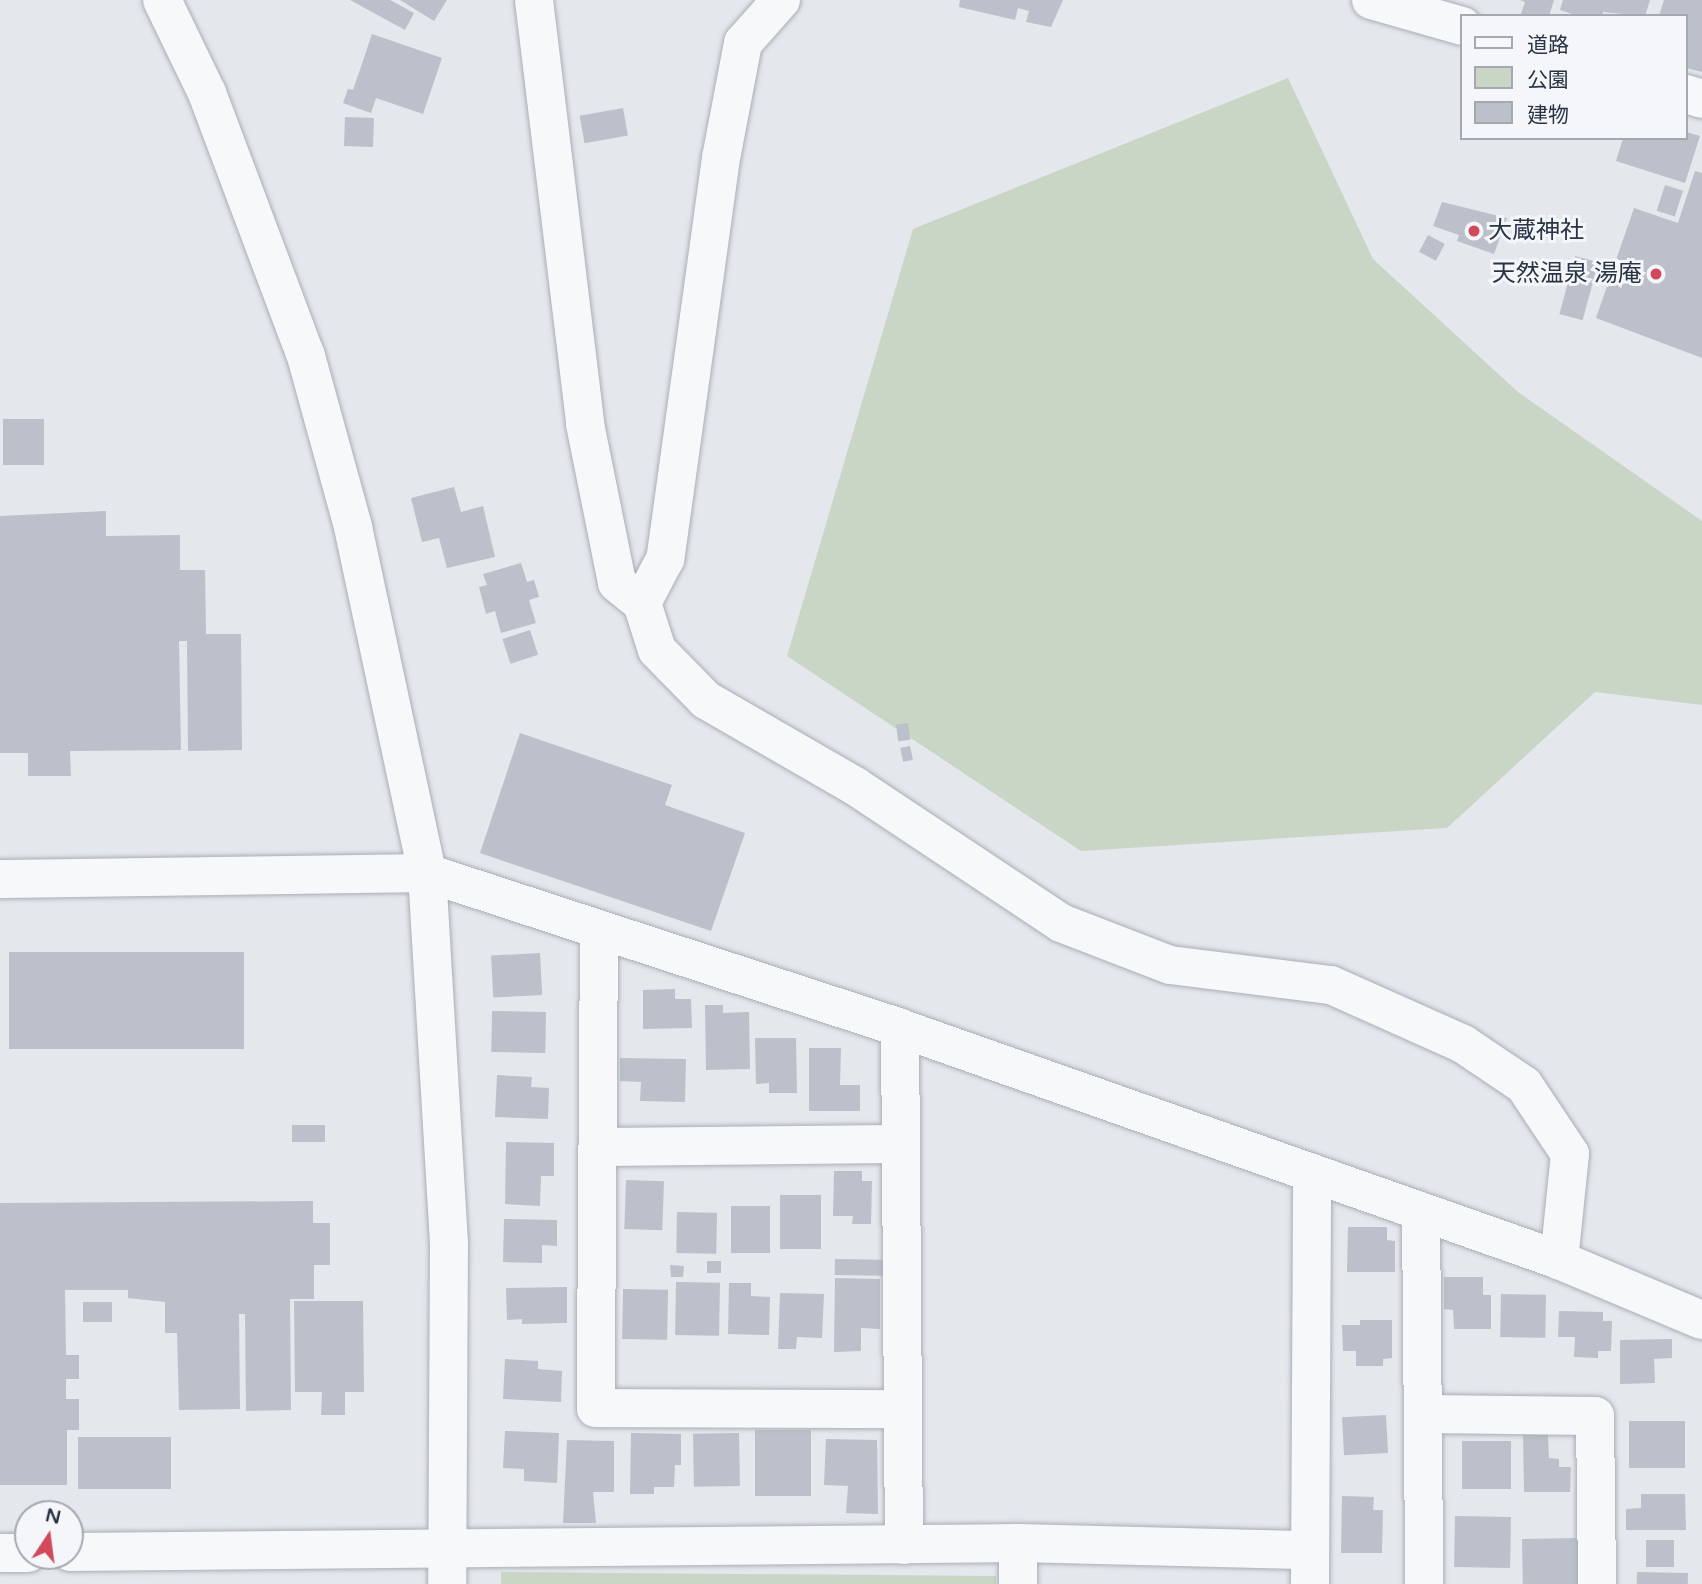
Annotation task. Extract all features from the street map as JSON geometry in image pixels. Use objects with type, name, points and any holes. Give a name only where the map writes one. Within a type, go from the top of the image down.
[{"type":"street","points":[[162,0],[207,93],[306,355],[353,527],[427,873],[449,1243],[446,1567]]},
{"type":"street","points":[[534,0],[585,424],[617,583],[642,603],[657,650],[706,701],[855,786],[1061,923],[1170,965],[1331,985],[1463,1044],[1524,1085],[1570,1154],[1559,1261]]},
{"type":"street","points":[[642,603],[665,559],[722,158],[743,43],[781,0]]},
{"type":"street","points":[[1371,0],[1460,25]]},
{"type":"street","points":[[0,879],[427,873],[599,932],[900,1028],[1559,1261],[1702,1320]]},
{"type":"street","points":[[599,932],[596,1408],[900,1409]]},
{"type":"street","points":[[900,1028],[900,1409],[904,1545]]},
{"type":"street","points":[[597,1147],[900,1144]]},
{"type":"street","points":[[84,1553],[446,1567],[904,1545],[1018,1543],[1310,1567],[1312,1174]]},
{"type":"street","points":[[1422,1212],[1424,1584]]},
{"type":"street","points":[[1423,1414],[1595,1416],[1597,1584]]},
{"type":"street","points":[[1018,1543],[1018,1584]]},
{"type":"green space","points":[[1288,78],[1373,259],[1518,392],[1702,521],[1702,705],[1595,692],[1447,828],[1081,851],[787,656],[913,229]]},
{"type":"green space","points":[[501,1572],[996,1576],[996,1584],[501,1584]]},
{"type":"building","points":[[350,0],[390,0],[414,13],[405,30]]},
{"type":"building","points":[[400,0],[447,0],[434,21]]},
{"type":"building","points":[[960,0],[1063,0],[1051,27],[1026,22],[1029,11],[1018,8],[1015,20],[959,7]]},
{"type":"building","points":[[1520,0],[1554,0],[1550,14],[1521,14],[1525,2]]},
{"type":"building","points":[[1563,0],[1650,0],[1646,14],[1572,14],[1560,10]]},
{"type":"building","points":[[1664,0],[1702,0],[1702,72],[1688,68],[1688,14],[1660,14]]},
{"type":"building","points":[[372,34],[442,58],[423,114],[376,98],[371,113],[343,103],[348,89],[353,90]]},
{"type":"building","points":[[623,108],[628,136],[585,143],[580,116]]},
{"type":"building","points":[[345,117],[374,118],[373,147],[344,146]]},
{"type":"building","points":[[1688,133],[1700,136],[1685,183],[1616,161],[1622,140],[1688,140]]},
{"type":"building","name":"天然温泉 湯庵","points":[[1695,171],[1702,173],[1702,358],[1596,318],[1634,208],[1678,223]]},
{"type":"building","points":[[1665,185],[1683,191],[1675,217],[1657,211]]},
{"type":"building","name":"大蔵神社","points":[[1442,202],[1507,218],[1494,254],[1457,241],[1459,235],[1433,226]]},
{"type":"building","points":[[1428,235],[1445,244],[1436,261],[1419,252]]},
{"type":"building","points":[[1575,256],[1598,262],[1583,320],[1559,314]]},
{"type":"building","points":[[3,419],[44,419],[44,465],[3,465]]},
{"type":"building","points":[[454,487],[461,512],[483,506],[495,557],[447,568],[439,538],[422,542],[411,498]]},
{"type":"building","points":[[106,511],[106,536],[180,535],[180,570],[205,570],[206,634],[241,634],[242,750],[188,751],[187,641],[179,641],[181,750],[70,751],[71,776],[28,776],[28,753],[0,753],[0,516]]},
{"type":"building","points":[[521,563],[527,582],[534,580],[539,597],[529,600],[536,623],[501,633],[495,611],[486,614],[479,587],[487,585],[483,574]]},
{"type":"building","points":[[530,630],[538,655],[510,664],[502,639]]},
{"type":"building","points":[[908,723],[910,740],[898,741],[896,724]]},
{"type":"building","points":[[520,733],[672,785],[665,805],[745,833],[711,931],[480,853]]},
{"type":"building","points":[[910,746],[913,760],[903,762],[900,748]]},
{"type":"building","points":[[9,952],[244,952],[244,1049],[9,1049]]},
{"type":"building","points":[[540,953],[542,995],[493,998],[491,956]]},
{"type":"building","points":[[675,989],[675,999],[691,999],[692,1028],[643,1029],[643,990]]},
{"type":"building","points":[[705,1005],[723,1005],[723,1013],[749,1012],[750,1069],[706,1070]]},
{"type":"building","points":[[492,1011],[546,1012],[545,1053],[491,1052]]},
{"type":"building","points":[[755,1038],[796,1038],[797,1093],[769,1093],[769,1083],[756,1084]]},
{"type":"building","points":[[809,1048],[841,1048],[840,1085],[860,1085],[860,1111],[809,1111]]},
{"type":"building","points":[[620,1058],[686,1059],[685,1102],[640,1101],[641,1082],[620,1081]]},
{"type":"building","points":[[497,1075],[532,1077],[531,1087],[549,1088],[548,1119],[495,1117]]},
{"type":"building","points":[[292,1125],[325,1125],[325,1142],[292,1142]]},
{"type":"building","points":[[506,1142],[554,1143],[554,1176],[541,1176],[540,1206],[505,1204]]},
{"type":"building","points":[[834,1171],[862,1171],[862,1181],[872,1181],[871,1224],[852,1224],[853,1216],[833,1216]]},
{"type":"building","points":[[626,1180],[664,1181],[662,1230],[624,1229]]},
{"type":"building","points":[[780,1195],[821,1195],[821,1249],[780,1249]]},
{"type":"building","points":[[313,1201],[313,1223],[330,1223],[330,1265],[314,1265],[314,1299],[290,1299],[291,1410],[246,1411],[245,1314],[239,1314],[240,1409],[179,1410],[177,1333],[165,1333],[165,1302],[128,1298],[128,1290],[65,1290],[66,1355],[79,1355],[79,1379],[66,1379],[66,1399],[79,1399],[79,1430],[67,1430],[67,1485],[0,1485],[0,1203]]},
{"type":"building","points":[[731,1206],[770,1206],[770,1253],[731,1253]]},
{"type":"building","points":[[677,1212],[717,1213],[716,1254],[676,1253]]},
{"type":"building","points":[[504,1219],[557,1220],[557,1246],[542,1245],[542,1263],[503,1262]]},
{"type":"building","points":[[1348,1227],[1387,1227],[1387,1240],[1395,1241],[1395,1272],[1347,1272]]},
{"type":"building","points":[[835,1259],[885,1260],[885,1276],[835,1275]]},
{"type":"building","points":[[707,1261],[721,1261],[721,1273],[707,1273]]},
{"type":"building","points":[[670,1265],[684,1266],[683,1277],[671,1277]]},
{"type":"building","points":[[1444,1277],[1483,1277],[1483,1295],[1491,1295],[1491,1329],[1454,1329],[1453,1310],[1444,1309]]},
{"type":"building","points":[[835,1278],[880,1279],[880,1329],[861,1328],[861,1351],[834,1352]]},
{"type":"building","points":[[676,1282],[720,1283],[719,1336],[675,1335]]},
{"type":"building","points":[[729,1283],[751,1283],[751,1296],[770,1297],[769,1335],[728,1334]]},
{"type":"building","points":[[567,1287],[567,1323],[522,1324],[522,1319],[507,1320],[506,1288]]},
{"type":"building","points":[[623,1289],[668,1290],[667,1340],[622,1339]]},
{"type":"building","points":[[780,1293],[824,1294],[822,1338],[797,1337],[796,1349],[778,1349]]},
{"type":"building","points":[[1501,1294],[1546,1295],[1545,1338],[1500,1337]]},
{"type":"building","points":[[294,1301],[363,1301],[364,1392],[345,1392],[345,1415],[321,1415],[322,1392],[295,1392]]},
{"type":"building","points":[[83,1302],[112,1302],[112,1322],[83,1322]]},
{"type":"building","points":[[1559,1311],[1603,1312],[1603,1321],[1612,1321],[1611,1351],[1598,1351],[1598,1358],[1574,1357],[1575,1337],[1558,1337]]},
{"type":"building","points":[[1360,1320],[1392,1320],[1392,1358],[1383,1359],[1383,1366],[1356,1366],[1356,1351],[1343,1351],[1342,1325],[1360,1325]]},
{"type":"building","points":[[1672,1339],[1672,1358],[1654,1359],[1655,1383],[1620,1384],[1620,1340]]},
{"type":"building","points":[[505,1359],[538,1361],[538,1369],[562,1371],[561,1402],[503,1399]]},
{"type":"building","points":[[1386,1415],[1388,1453],[1344,1455],[1342,1417]]},
{"type":"building","points":[[1629,1421],[1685,1421],[1685,1468],[1629,1468]]},
{"type":"building","points":[[755,1430],[811,1430],[811,1496],[755,1496]]},
{"type":"building","points":[[505,1431],[559,1433],[557,1483],[524,1481],[524,1469],[503,1468]]},
{"type":"building","points":[[631,1433],[681,1434],[681,1465],[675,1465],[674,1487],[654,1487],[654,1494],[630,1494]]},
{"type":"building","points":[[739,1433],[740,1486],[694,1487],[693,1434]]},
{"type":"building","points":[[1523,1435],[1548,1435],[1549,1458],[1559,1459],[1559,1467],[1571,1467],[1570,1492],[1524,1492]]},
{"type":"building","points":[[78,1437],[171,1437],[171,1489],[78,1489]]},
{"type":"building","points":[[826,1439],[877,1440],[878,1514],[846,1513],[848,1486],[824,1485]]},
{"type":"building","points":[[567,1440],[614,1441],[614,1492],[593,1492],[596,1523],[563,1523]]},
{"type":"building","points":[[1462,1441],[1511,1441],[1511,1489],[1462,1489]]},
{"type":"building","points":[[1641,1494],[1685,1494],[1686,1530],[1626,1530],[1626,1509],[1641,1508]]},
{"type":"building","points":[[1342,1496],[1374,1497],[1373,1510],[1383,1510],[1382,1553],[1341,1553]]},
{"type":"building","points":[[1455,1516],[1511,1517],[1510,1568],[1454,1567]]},
{"type":"building","points":[[1578,1538],[1579,1584],[1523,1584],[1522,1539]]},
{"type":"building","points":[[1646,1540],[1674,1540],[1674,1567],[1646,1567]]},
{"type":"building","points":[[1637,1572],[1688,1573],[1688,1584],[1637,1584]]},
{"type":"place","name":"大蔵神社","points":[[1474,231]]},
{"type":"place","name":"天然温泉 湯庵","points":[[1656,274]]}]
